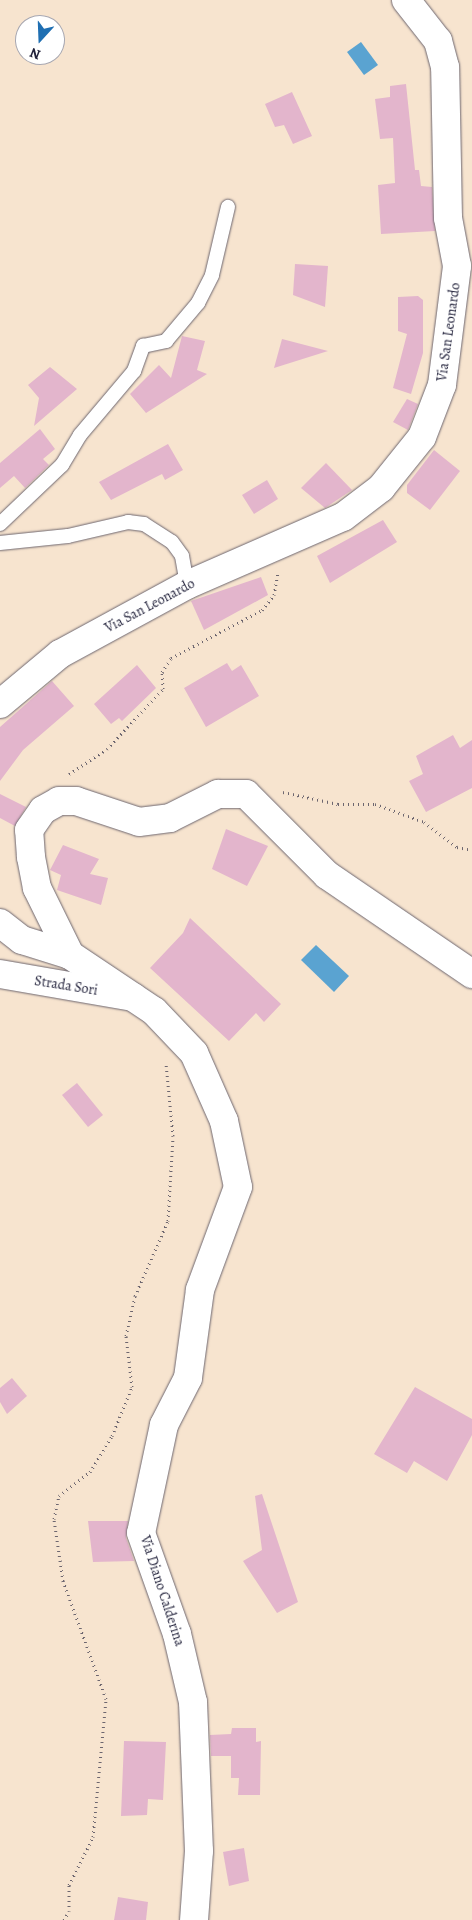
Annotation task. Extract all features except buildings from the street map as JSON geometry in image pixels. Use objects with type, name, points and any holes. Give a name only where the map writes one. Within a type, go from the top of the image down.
[{"type":"main road","name":"Via San Leonardo","points":[[0,704],[60,654],[186,585],[343,517],[381,488],[422,437],[442,385],[457,266],[448,218],[445,67],[438,41],[406,0]]},
{"type":"main road","points":[[70,955],[37,888],[29,830],[43,810],[59,800],[76,800],[139,822],[170,818],[218,794],[246,794],[260,804],[327,875],[472,974]]},
{"type":"main road","points":[[0,923],[22,940],[70,955]]},
{"type":"main road","name":"Via Diano Calderina","points":[[70,955],[154,1011],[194,1053],[224,1121],[238,1187],[200,1290],[188,1378],[164,1425],[141,1533],[177,1634],[193,1702],[199,1851],[194,1920]]},
{"type":"main road","name":"Strada Sori","points":[[0,974],[133,997]]},
{"type":"lane","points":[[0,524],[62,466],[80,435],[134,371],[143,346],[166,341],[198,303],[212,275],[228,207]]},
{"type":"lane","points":[[0,543],[68,536],[128,522],[144,524],[172,542],[182,556],[186,585]]},
{"type":"path","points":[[59,800],[57,785],[107,749],[163,690],[162,672],[171,658],[262,610],[274,595],[284,543]]},
{"type":"path","points":[[260,804],[263,794],[277,790],[338,804],[375,804],[424,822],[457,847],[472,850]]},
{"type":"path","points":[[64,1920],[69,1912],[69,1885],[93,1837],[106,1699],[63,1581],[54,1519],[59,1496],[90,1472],[112,1436],[132,1387],[126,1336],[135,1296],[168,1221],[172,1136],[165,1059]]},
{"type":"water","points":[[361,42],[378,65],[364,75],[347,52]]},
{"type":"water","points":[[316,945],[349,976],[334,992],[301,960]]}]
